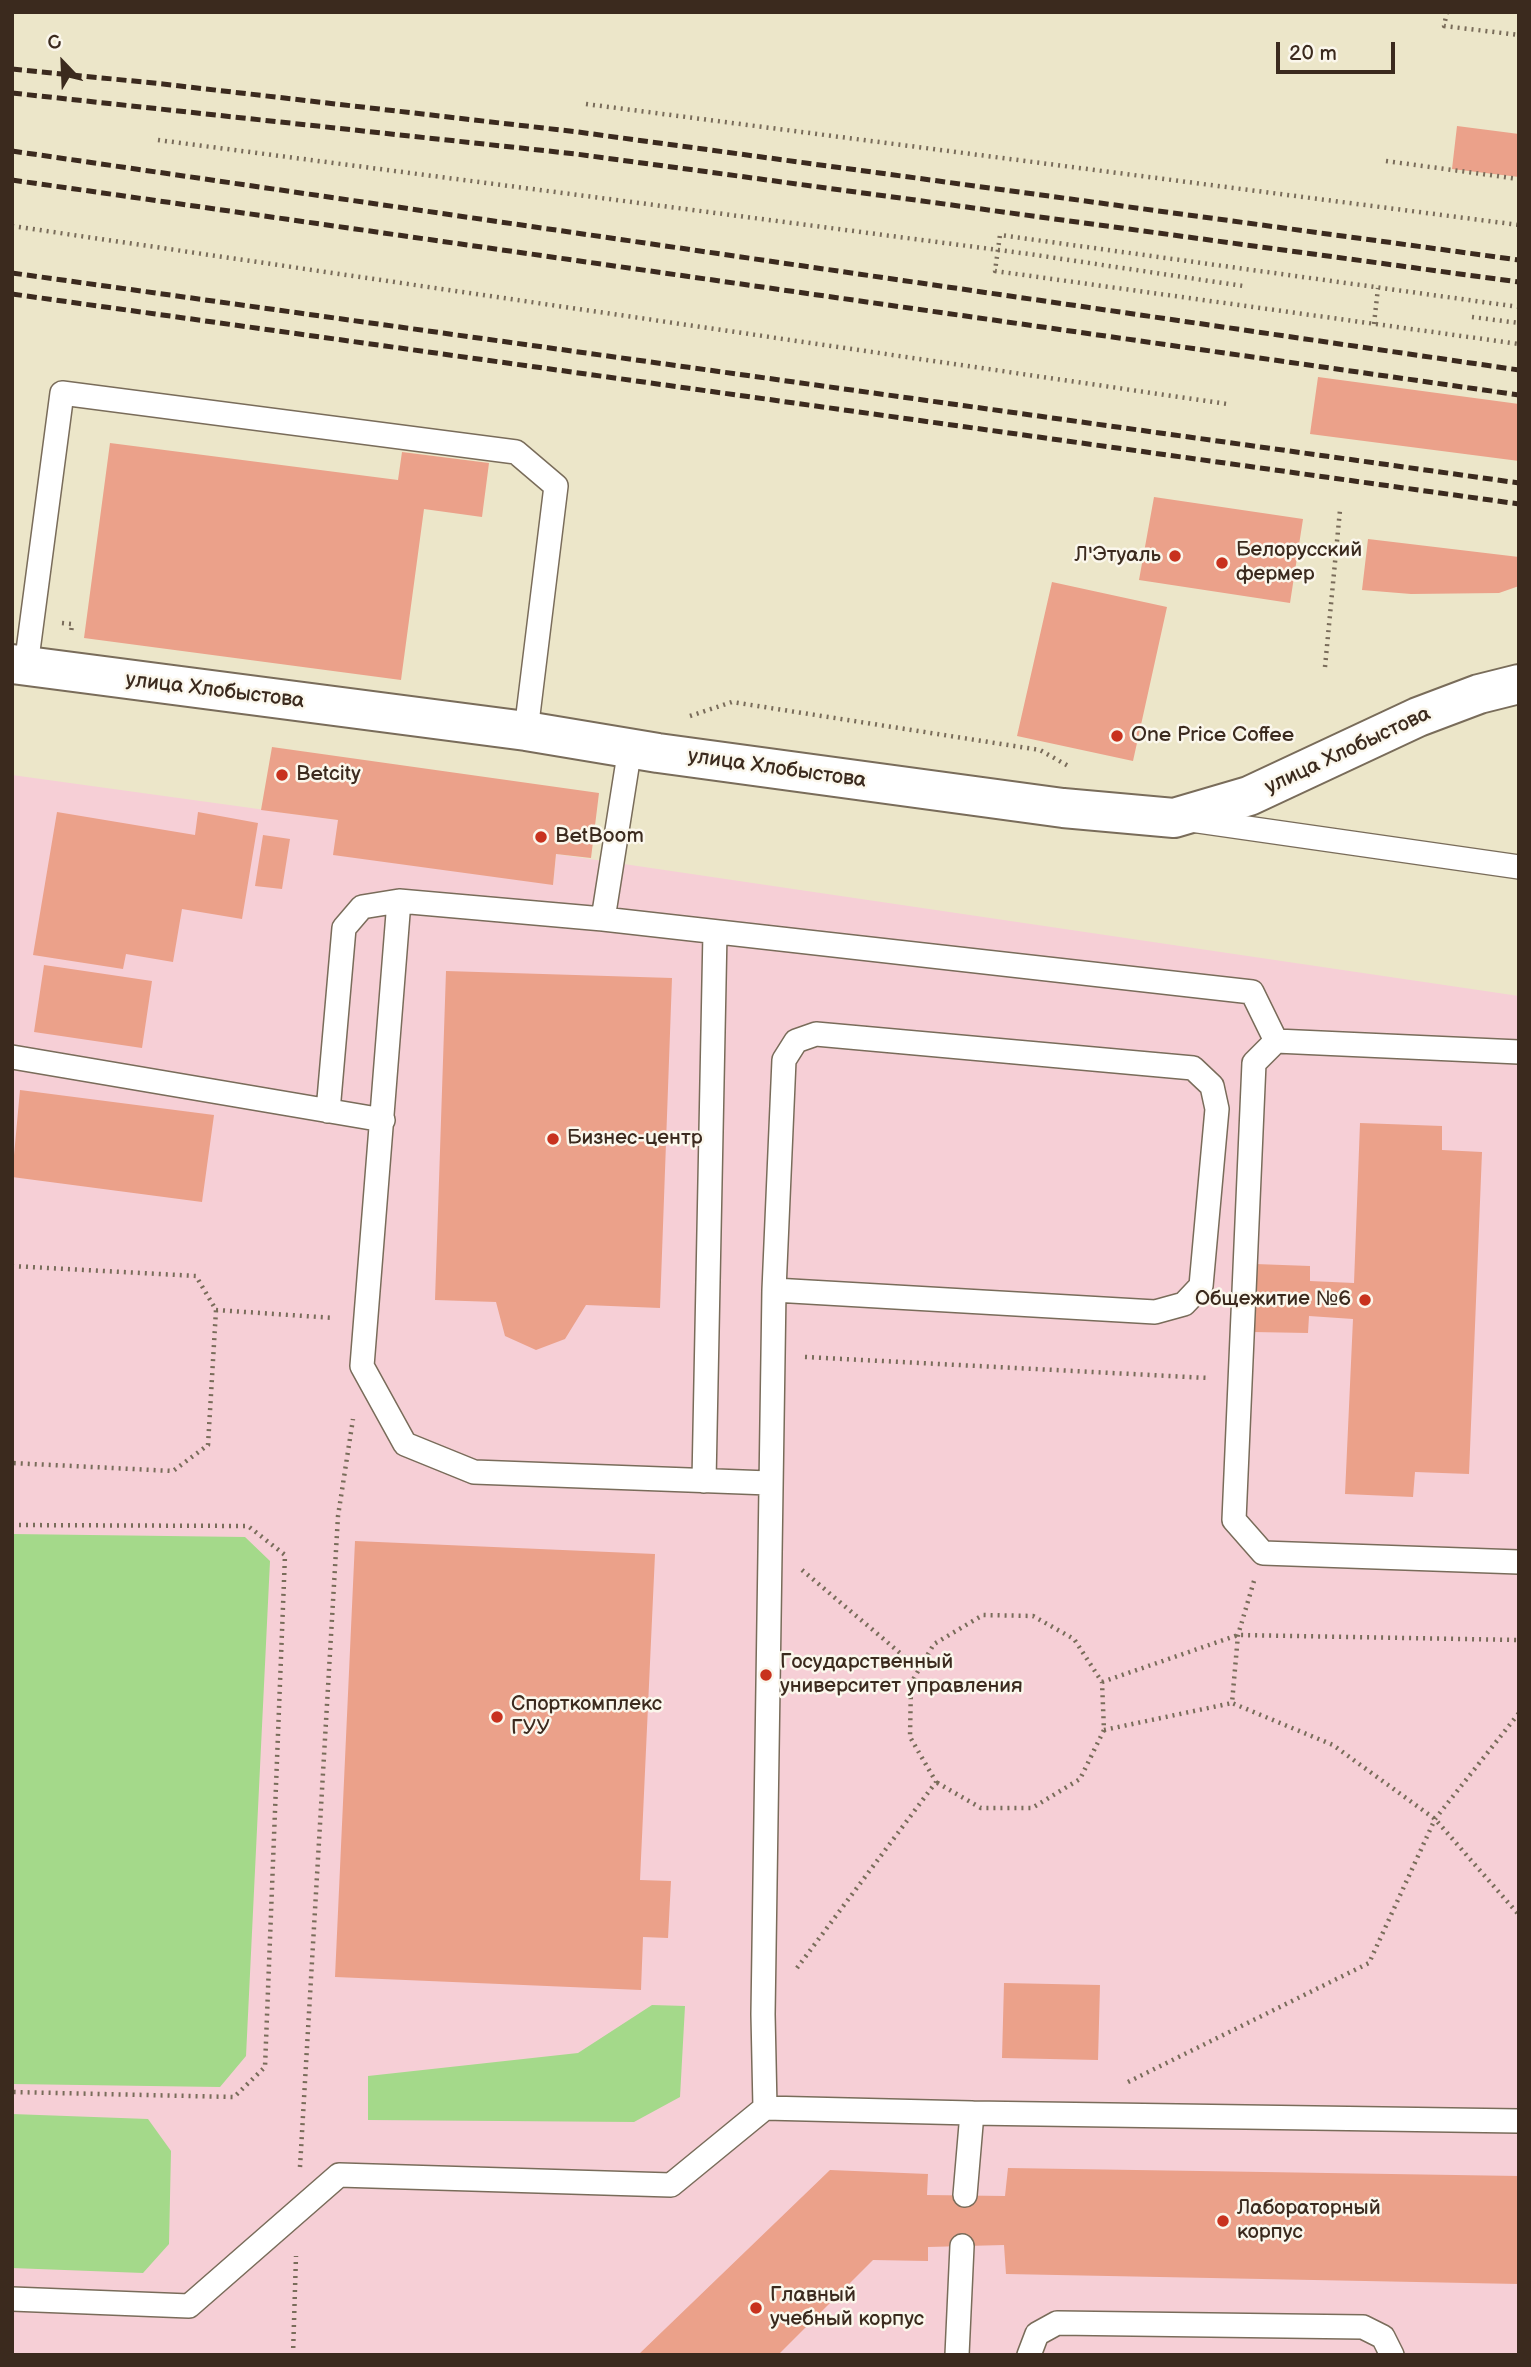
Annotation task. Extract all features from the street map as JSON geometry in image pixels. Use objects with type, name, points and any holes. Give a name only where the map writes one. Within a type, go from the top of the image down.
[{"type":"street","name":"улица Хлобыстова","points":[[19,665],[526,731],[630,748],[1051,806],[1174,818],[1249,796],[1418,717],[1479,694],[1519,684]]},
{"type":"lane","points":[[19,665],[62,393],[516,452],[556,486],[526,731]]},
{"type":"lane","points":[[603,919],[630,748]]},
{"type":"lane","points":[[1174,818],[1519,867]]},
{"type":"lane","points":[[399,901],[362,1366],[405,1444],[474,1472],[769,1483]]},
{"type":"lane","points":[[327,1111],[344,928],[362,907],[399,901],[603,919],[1252,992],[1276,1041]]},
{"type":"lane","points":[[704,1481],[715,932]]},
{"type":"lane","points":[[765,2108],[763,2014],[771,1355],[784,1060],[796,1041],[816,1034],[1193,1068],[1212,1086],[1217,1110],[1201,1286],[1184,1304],[1155,1312],[774,1290]]},
{"type":"lane","points":[[1519,1052],[1276,1041],[1254,1063],[1234,1520],[1263,1553],[1519,1562]]},
{"type":"lane","points":[[12,1057],[383,1120]]},
{"type":"lane","points":[[12,2299],[189,2306],[339,2175],[671,2185],[765,2108],[1519,2121]]},
{"type":"lane","points":[[965,2195],[972,2113]]},
{"type":"lane","points":[[957,2355],[962,2246]]},
{"type":"lane","points":[[1029,2355],[1037,2334],[1057,2323],[1363,2327],[1383,2337],[1392,2355]]},
{"type":"path","points":[[1447,12],[1444,26],[1519,35]]},
{"type":"path","points":[[586,104],[1519,225]]},
{"type":"path","points":[[158,140],[998,250],[1243,286]]},
{"type":"path","points":[[1386,161],[1519,179]]},
{"type":"path","points":[[12,226],[1227,404]]},
{"type":"path","points":[[1519,307],[1000,235],[995,271],[1519,344]]},
{"type":"path","points":[[1374,324],[1378,288]]},
{"type":"path","points":[[1472,317],[1519,323]]},
{"type":"path","points":[[1325,667],[1340,510]]},
{"type":"path","points":[[12,1266],[196,1276],[216,1310],[208,1445],[173,1471],[12,1463]]},
{"type":"path","points":[[216,1310],[364,1320]]},
{"type":"path","points":[[771,1355],[1241,1380]]},
{"type":"path","points":[[293,2355],[297,2211],[338,1516],[362,1366]]},
{"type":"path","points":[[12,1525],[248,1526],[285,1555],[265,2067],[234,2097],[12,2092]]},
{"type":"path","points":[[769,1541],[919,1669]]},
{"type":"path","points":[[1232,1703],[1237,1635],[1263,1553]]},
{"type":"path","points":[[983,1615],[1033,1616],[1074,1639],[1101,1682],[1104,1730],[1080,1779],[1032,1808],[981,1808],[936,1782],[910,1737],[911,1683],[919,1669],[934,1644],[983,1615]]},
{"type":"path","points":[[1101,1682],[1237,1635],[1519,1640]]},
{"type":"path","points":[[1104,1730],[1232,1703],[1333,1745],[1435,1819],[1519,1915]]},
{"type":"path","points":[[1125,2083],[1370,1963],[1435,1819],[1519,1713]]},
{"type":"path","points":[[763,2014],[936,1782]]},
{"type":"shaded area","name":"Государственный университет управления","points":[[12,775],[338,820],[553,884],[556,854],[1519,996],[1519,2355],[12,2355]]},
{"type":"green space","points":[[12,1534],[245,1537],[270,1561],[246,2056],[220,2087],[12,2084]]},
{"type":"green space","points":[[652,2005],[685,2006],[680,2097],[634,2122],[368,2120],[368,2076],[578,2053]]},
{"type":"green space","points":[[12,2114],[148,2119],[171,2151],[169,2244],[143,2273],[12,2268]]},
{"type":"building","points":[[1457,126],[1519,134],[1519,177],[1452,169]]},
{"type":"building","points":[[1318,377],[1519,404],[1519,461],[1310,434]]},
{"type":"building","points":[[110,443],[398,480],[402,452],[489,463],[482,517],[424,509],[401,680],[84,638]]},
{"type":"building","points":[[1154,497],[1303,519],[1290,603],[1139,580]]},
{"type":"building","points":[[1368,539],[1519,557],[1519,586],[1499,593],[1411,594],[1362,590]]},
{"type":"building","points":[[1052,582],[1167,607],[1133,761],[1017,736]]},
{"type":"building","points":[[272,747],[599,793],[591,858],[556,854],[553,885],[333,855],[338,820],[261,810]]},
{"type":"building","points":[[57,812],[195,835],[198,812],[258,823],[242,919],[182,909],[173,962],[126,954],[123,969],[33,955]]},
{"type":"building","points":[[263,835],[290,839],[282,889],[255,886]]},
{"type":"building","points":[[44,965],[152,981],[142,1048],[34,1032]]},
{"type":"building","name":"Бизнес-центр","points":[[446,971],[672,978],[660,1308],[586,1305],[565,1339],[536,1350],[505,1336],[496,1302],[435,1300]]},
{"type":"building","points":[[20,1090],[214,1115],[202,1202],[12,1177]]},
{"type":"building","name":"Общежитие №6","points":[[1360,1123],[1442,1126],[1442,1150],[1482,1152],[1469,1474],[1415,1472],[1413,1497],[1345,1494],[1353,1319],[1309,1316],[1308,1333],[1253,1332],[1255,1264],[1310,1266],[1310,1281],[1354,1283]]},
{"type":"building","name":"Спорткомплекс ГУУ","points":[[355,1541],[655,1554],[640,1880],[671,1881],[668,1938],[643,1937],[641,1990],[335,1977]]},
{"type":"building","points":[[1004,1983],[1100,1985],[1098,2060],[1002,2058]]},
{"type":"building","name":"Лабораторный корпус","points":[[1008,2168],[1519,2176],[1519,2284],[1006,2274],[1004,2245],[928,2247],[928,2261],[873,2260],[778,2355],[638,2355],[830,2170],[928,2174],[927,2195],[1005,2196]]},
{"type":"railway","points":[[12,69],[578,132],[1519,260]]},
{"type":"railway","points":[[12,93],[576,154],[1519,282]]},
{"type":"railway","points":[[12,151],[1519,370]]},
{"type":"railway","points":[[12,180],[1519,395]]},
{"type":"railway","points":[[12,273],[1519,483]]},
{"type":"railway","points":[[12,294],[1519,504]]},
{"type":"place","name":"Л'Этуаль","points":[[1175,556]]},
{"type":"place","name":"Белорусский фермер","points":[[1222,563]]},
{"type":"place","name":"One Price Coffee","points":[[1117,736]]},
{"type":"place","name":"Betcity","points":[[282,775]]},
{"type":"place","name":"BetBoom","points":[[541,837]]},
{"type":"place","name":"Бизнес-центр","points":[[553,1139]]},
{"type":"place","name":"Общежитие №6","points":[[1365,1300]]},
{"type":"place","name":"Государственный университет управления","points":[[766,1675]]},
{"type":"place","name":"Спорткомплекс ГУУ","points":[[497,1717]]},
{"type":"place","name":"Лабораторный корпус","points":[[1223,2221]]},
{"type":"place","name":"Главный учебный корпус","points":[[756,2308]]}]
